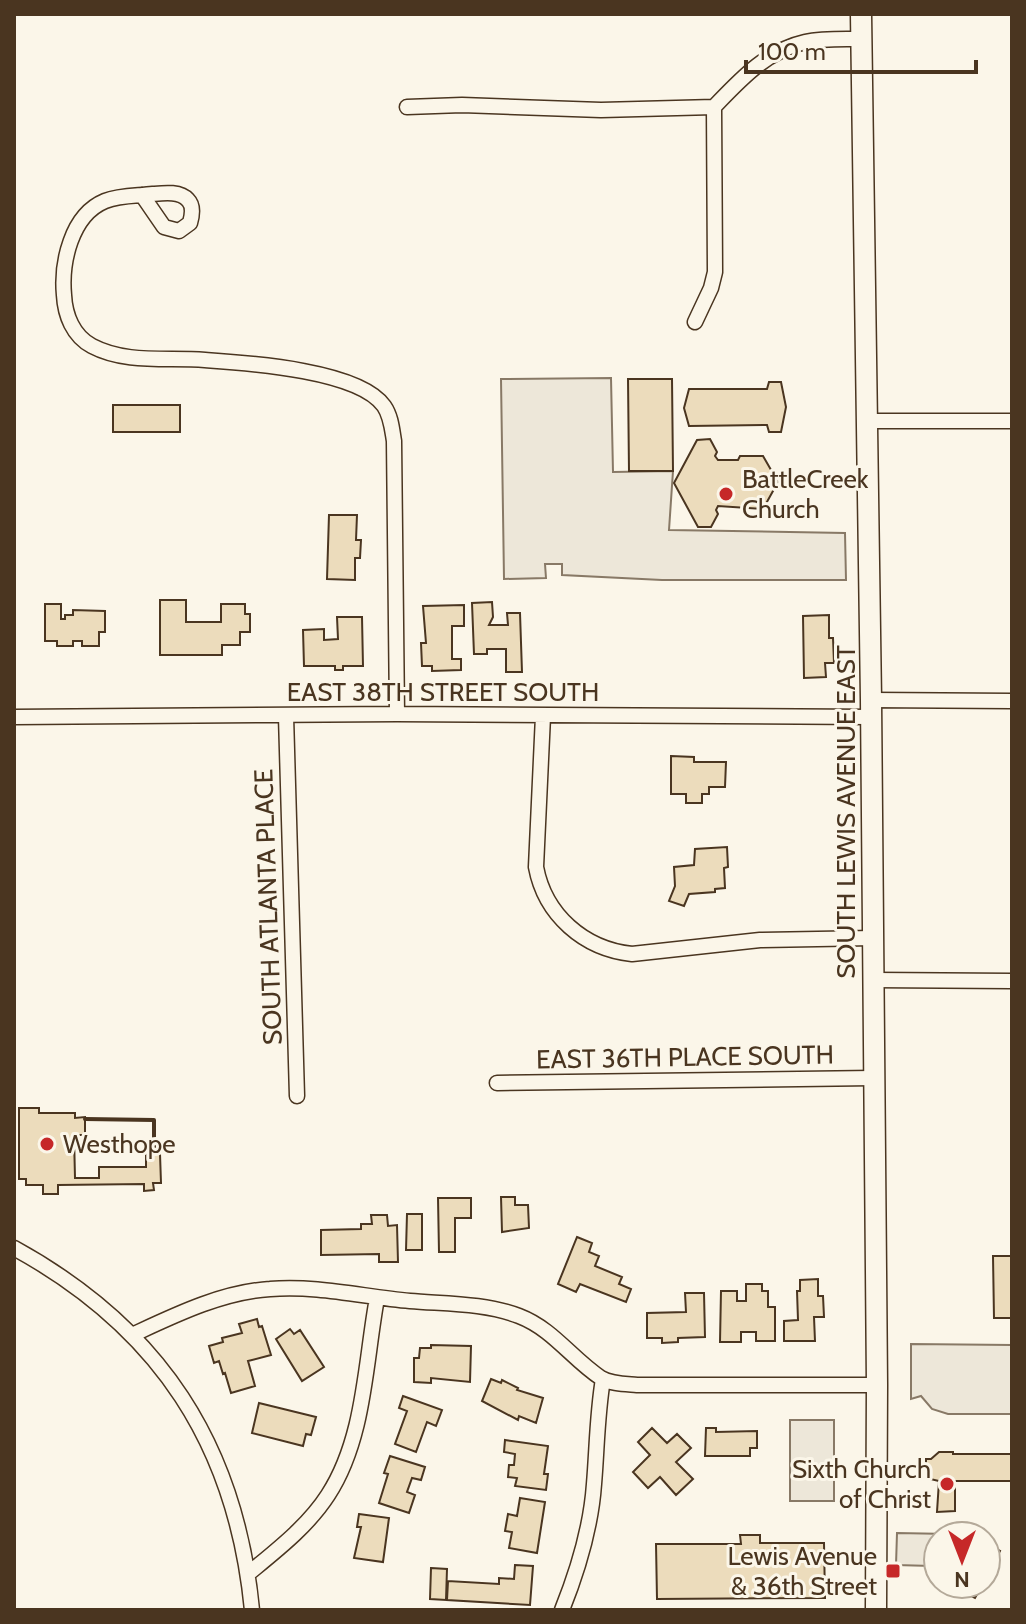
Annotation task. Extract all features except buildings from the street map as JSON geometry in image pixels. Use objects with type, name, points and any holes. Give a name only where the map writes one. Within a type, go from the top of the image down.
[{"type":"main road","name":"SOUTH LEWIS AVENUE EAST","points":[[861,14],[871,709],[876,1610]]},
{"type":"street","points":[[407,107],[462,105],[601,110],[714,107],[754,68],[790,46],[808,41],[861,39]]},
{"type":"street","points":[[695,322],[715,272],[714,107]]},
{"type":"street","points":[[142,195],[104,201],[90,212],[74,232],[62,279],[65,309],[72,327],[88,344],[115,357],[206,360],[334,377],[363,388],[385,408],[394,441],[397,714]]},
{"type":"street","points":[[868,421],[1012,421]]},
{"type":"street","name":"EAST 38TH STREET SOUTH","points":[[14,717],[543,716],[871,709],[1012,701]]},
{"type":"street","name":"SOUTH ATLANTA PLACE","points":[[286,716],[297,1096]]},
{"type":"street","points":[[543,716],[536,867],[540,889],[568,928],[613,952],[632,954],[760,940],[873,938]]},
{"type":"street","points":[[873,980],[1012,981]]},
{"type":"street","name":"EAST 36TH PLACE SOUTH","points":[[497,1083],[873,1078]]},
{"type":"street","points":[[14,1248],[88,1295],[132,1335],[197,1417],[215,1454],[237,1519],[249,1573],[252,1610]]},
{"type":"street","points":[[132,1335],[181,1313],[242,1293],[301,1289],[465,1305],[521,1316],[546,1330],[603,1379],[637,1385],[877,1385]]},
{"type":"street","points":[[249,1573],[296,1533],[328,1495],[346,1455],[360,1410],[377,1298]]},
{"type":"street","points":[[562,1610],[583,1551],[589,1521],[603,1379]]},
{"type":"shaded area","points":[[611,378],[613,472],[673,471],[669,530],[845,533],[846,580],[662,580],[562,575],[562,564],[545,564],[546,578],[504,579],[501,379]]},
{"type":"shaded area","points":[[911,1344],[1012,1345],[1012,1414],[948,1414],[932,1409],[921,1396],[911,1399]]},
{"type":"shaded area","points":[[790,1420],[834,1420],[834,1501],[790,1501]]},
{"type":"shaded area","points":[[897,1533],[922,1533],[922,1566],[896,1565]]},
{"type":"wall","points":[[85,1119],[154,1120],[154,1154]]},
{"type":"place","name":"BattleCreek Church","points":[[726,494]]},
{"type":"place","name":"Westhope","points":[[47,1144]]},
{"type":"place","name":"Sixth Church of Christ","points":[[947,1484]]},
{"type":"place","name":"Lewis Avenue & 36th Street","points":[[893,1571]]}]
